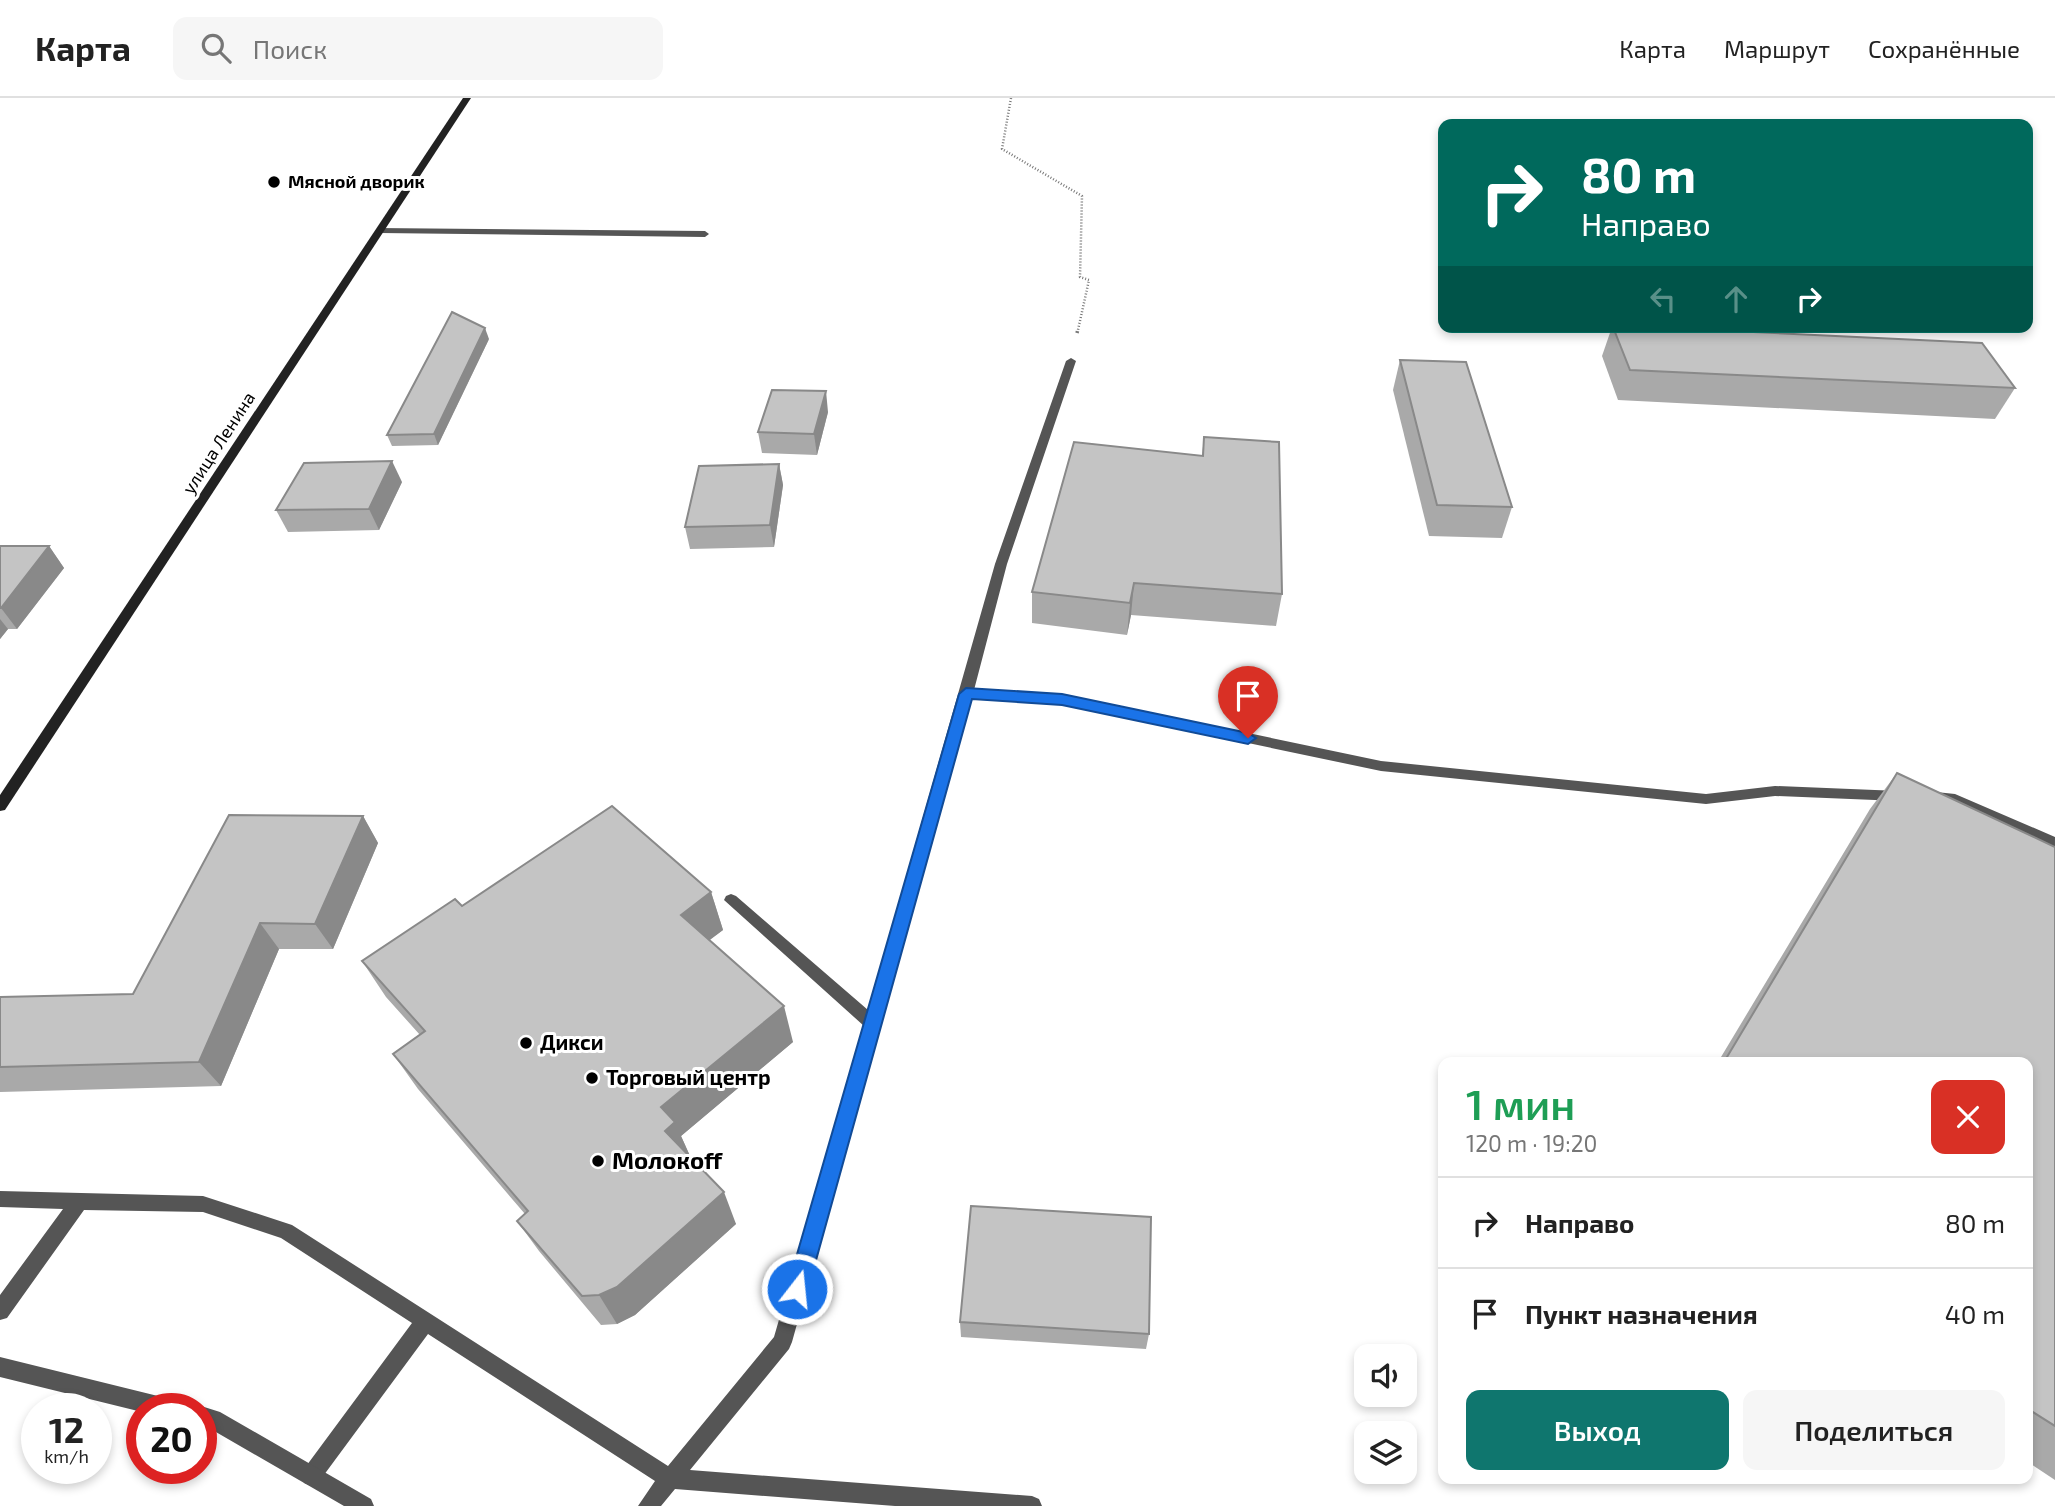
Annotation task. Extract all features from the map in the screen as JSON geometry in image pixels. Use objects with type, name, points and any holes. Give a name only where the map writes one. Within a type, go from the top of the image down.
[{"type":"main road","name":"улица Ленина","points":[[0,806],[467,98]]},
{"type":"street","points":[[380,230],[705,234]]},
{"type":"street","points":[[648,1506],[782,1342],[1001,564],[1070,361]]},
{"type":"street","points":[[966,694],[1062,699],[1381,766],[1706,799],[1775,791],[1950,798],[2055,843]]},
{"type":"street","points":[[731,900],[873,1024]]},
{"type":"street","points":[[0,1199],[203,1204],[286,1231],[670,1479],[1032,1506]]},
{"type":"street","points":[[0,1311],[80,1201]]},
{"type":"street","points":[[311,1476],[425,1322]]},
{"type":"street","points":[[0,1367],[126,1398]]},
{"type":"street","points":[[217,1421],[364,1506]]},
{"type":"path","points":[[1011,98],[1002,149],[1082,196],[1080,276],[1089,280],[1070,361]]},
{"type":"building","points":[[452,312],[485,328],[434,434],[387,435]]},
{"type":"building","points":[[1615,333],[1773,333],[1982,343],[2015,388],[1630,370]]},
{"type":"building","points":[[1400,360],[1466,362],[1512,507],[1437,505]]},
{"type":"building","points":[[772,390],[826,391],[814,434],[758,432]]},
{"type":"building","points":[[1204,437],[1279,442],[1282,594],[1134,583],[1130,603],[1032,592],[1074,442],[1203,456]]},
{"type":"building","points":[[392,461],[369,509],[276,510],[304,463]]},
{"type":"building","points":[[779,464],[770,525],[685,527],[699,466]]},
{"type":"building","points":[[0,546],[49,546],[1,608],[0,608]]},
{"type":"building","points":[[1897,773],[2055,847],[2055,1426],[2033,1412],[2033,1057],[1727,1057]]},
{"type":"building","name":"Торговый центр","points":[[612,806],[711,892],[681,915],[784,1006],[661,1107],[675,1122],[665,1131],[724,1192],[617,1287],[599,1295],[582,1296],[517,1221],[528,1211],[393,1054],[425,1031],[362,961],[455,899],[462,906]]},
{"type":"building","points":[[229,815],[363,816],[315,924],[260,923],[199,1062],[0,1067],[0,997],[133,994]]},
{"type":"building","points":[[971,1206],[1151,1217],[1149,1334],[960,1322]]},
{"type":"place","name":"Мясной дворик","points":[[274,182]]},
{"type":"place","name":"Дикси","points":[[526,1043]]},
{"type":"place","name":"Торговый центр","points":[[592,1078]]},
{"type":"place","name":"Молокоff","points":[[598,1161]]},
{"type":"route","points":[[797,1289],[966,694],[1062,699],[1248,738]]}]
